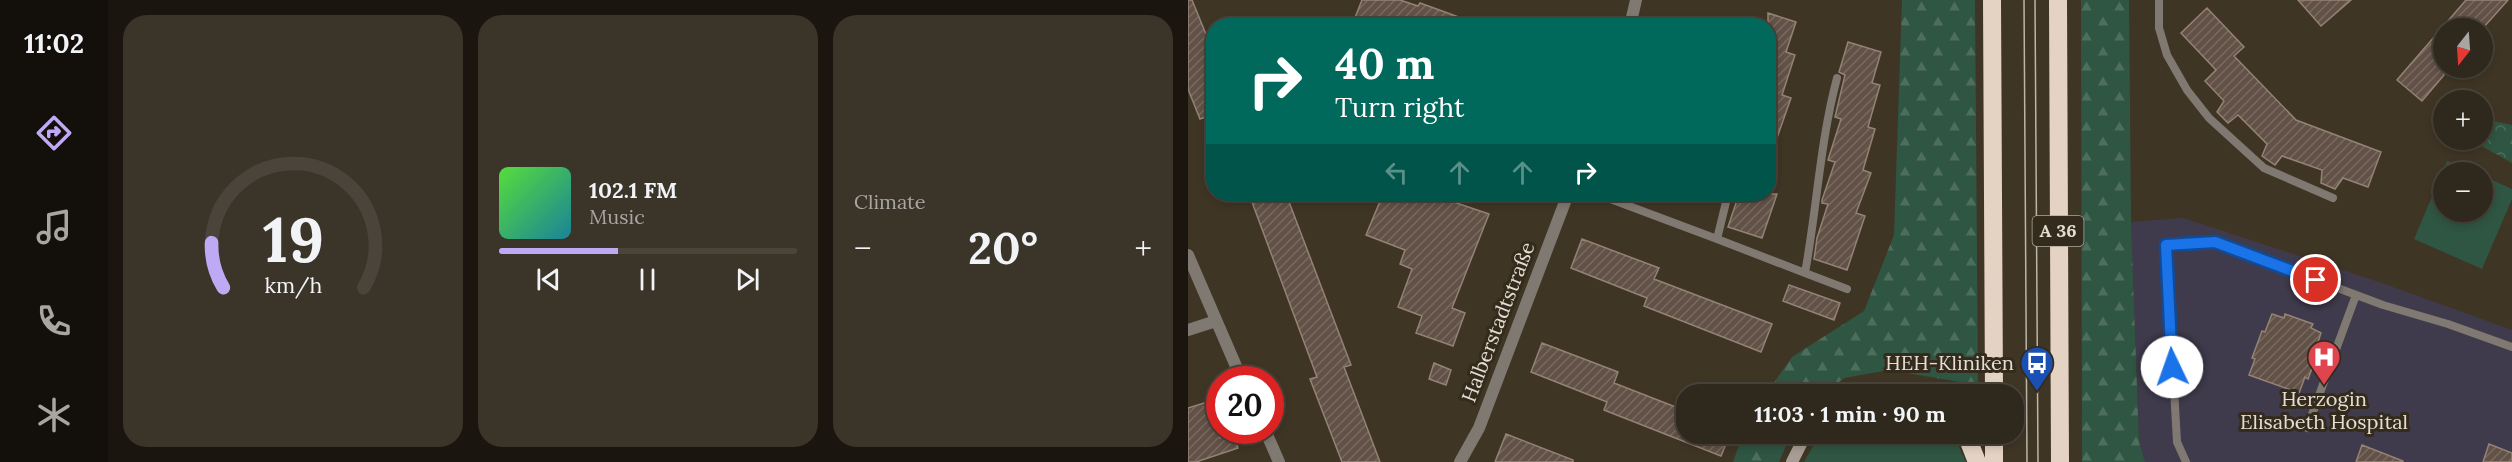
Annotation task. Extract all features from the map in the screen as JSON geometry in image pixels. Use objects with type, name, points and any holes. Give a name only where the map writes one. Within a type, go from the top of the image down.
[{"type":"highway","points":[[1992,0],[1994,384]]},
{"type":"highway","name":"A 36","points":[[2058,0],[2060,462]]},
{"type":"highway","points":[[1970,444],[1977,462]]},
{"type":"highway","points":[[1994,444],[1994,462]]},
{"type":"street","points":[[1632,18],[1636,0]]},
{"type":"street","name":"Halberstadtstraße","points":[[1460,462],[1479,428],[1565,201]]},
{"type":"street","points":[[1188,255],[1236,366]]},
{"type":"street","points":[[1188,330],[1216,321]]},
{"type":"street","points":[[1271,444],[1279,462]]},
{"type":"street","points":[[1792,462],[1801,444]]},
{"type":"lane","points":[[2159,0],[2159,28],[2167,55],[2187,90],[2209,118],[2264,168],[2333,198]]},
{"type":"lane","points":[[1805,273],[1826,118],[1837,78]]},
{"type":"lane","points":[[1617,201],[1847,289]]},
{"type":"lane","points":[[1717,239],[1726,201]]},
{"type":"lane","points":[[2186,462],[2177,442],[2166,245],[2215,242],[2356,295],[2512,347]]},
{"type":"lane","points":[[2307,428],[2356,295]]},
{"type":"shaded area","name":"Herzogin Elisabeth Hospital","points":[[2183,218],[2382,283],[2512,330],[2512,462],[2145,462],[2139,442],[2131,222]]},
{"type":"green space","points":[[1902,0],[1975,0],[1978,384],[1889,370],[1844,378],[1836,384],[1773,384],[1792,357],[1864,311],[1894,235]]},
{"type":"green space","points":[[2081,0],[2129,0],[2131,222],[2139,442],[2145,462],[2082,462]]},
{"type":"green space","points":[[2493,121],[2512,125],[2512,163],[2489,150],[2493,150]]},
{"type":"green space","points":[[2493,180],[2512,189],[2512,199],[2482,269],[2414,239],[2433,194],[2433,222],[2493,222]]},
{"type":"green space","points":[[1739,444],[1787,444],[1779,462],[1733,462]]},
{"type":"green space","points":[[1814,444],[1958,444],[1966,462],[1804,462]]},
{"type":"building","points":[[1188,0],[1192,0],[1206,34],[1206,117],[1200,119],[1188,89]]},
{"type":"building","points":[[1362,0],[1400,0],[1418,6],[1420,3],[1461,18],[1355,18]]},
{"type":"building","points":[[2298,0],[2351,0],[2321,26]]},
{"type":"building","points":[[2466,0],[2508,0],[2492,18],[2450,18]]},
{"type":"building","points":[[2207,8],[2244,47],[2234,56],[2296,120],[2381,152],[2368,187],[2343,178],[2335,189],[2321,183],[2322,170],[2282,156],[2275,165],[2262,156],[2267,144],[2238,115],[2228,123],[2217,112],[2224,101],[2205,81],[2216,70],[2181,33]]},
{"type":"building","points":[[1768,13],[1796,22],[1786,52],[1795,55],[1782,95],[1791,98],[1776,141],[1776,18],[1768,18]]},
{"type":"building","points":[[2433,38],[2433,78],[2441,78],[2422,101],[2397,80]]},
{"type":"building","points":[[1848,42],[1881,52],[1872,83],[1880,85],[1868,127],[1875,129],[1863,170],[1871,173],[1856,213],[1865,216],[1847,270],[1814,259],[1817,238],[1828,204],[1822,203],[1822,200],[1835,162],[1828,160],[1841,119],[1835,117],[1845,75],[1839,72]]},
{"type":"building","points":[[1252,201],[1289,201],[1351,365],[1344,367],[1380,462],[1342,462],[1310,379],[1317,377]]},
{"type":"building","points":[[1380,201],[1451,201],[1489,214],[1452,308],[1465,313],[1453,346],[1416,333],[1422,316],[1398,307],[1412,269],[1400,264],[1405,250],[1366,235]]},
{"type":"building","points":[[1737,201],[1775,201],[1762,238],[1728,227]]},
{"type":"building","points":[[1582,239],[1659,268],[1654,279],[1772,324],[1761,352],[1644,306],[1647,298],[1571,268]]},
{"type":"building","points":[[1789,285],[1840,303],[1834,320],[1783,301]]},
{"type":"building","points":[[2272,314],[2284,318],[2285,314],[2313,324],[2311,328],[2321,333],[2315,351],[2318,352],[2308,379],[2305,377],[2299,393],[2249,375],[2255,359],[2252,358],[2262,331],[2265,332]]},
{"type":"building","points":[[1542,343],[1618,372],[1614,383],[1676,407],[1676,438],[1604,410],[1607,402],[1531,372]]},
{"type":"building","points":[[1434,363],[1451,370],[1446,385],[1429,379]]},
{"type":"building","points":[[1206,402],[1206,444],[1237,444],[1238,448],[1196,462],[1188,462],[1188,408]]},
{"type":"building","points":[[1506,434],[1573,460],[1573,462],[1495,462]]},
{"type":"building","points":[[1690,444],[1726,444],[1721,456]]},
{"type":"building","points":[[2489,444],[2512,453],[2512,462],[2483,462]]},
{"type":"building","points":[[2362,445],[2403,461],[2403,462],[2356,462]]},
{"type":"tram line","points":[[2024,0],[2027,462]]},
{"type":"tram line","points":[[2035,0],[2038,462]]},
{"type":"place","name":"Herzogin Elisabeth Hospital","points":[[2324,386]]},
{"type":"place","name":"HEH-Kliniken","points":[[2037,392]]},
{"type":"route","points":[[2172,367],[2166,245],[2215,242],[2316,280]]}]
